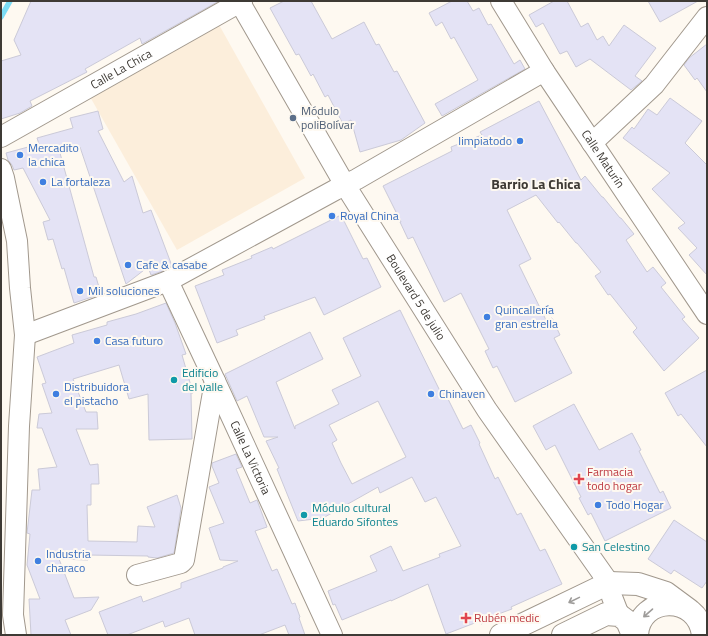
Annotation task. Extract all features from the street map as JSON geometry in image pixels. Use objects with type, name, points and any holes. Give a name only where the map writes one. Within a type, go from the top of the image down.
[{"type":"street","name":"Calle La Chica","points":[[1,137],[240,1]]},
{"type":"street","name":"Boulevard 5 de julio","points":[[240,1],[345,185],[487,410],[609,583]]},
{"type":"street","name":"Calle Maturín","points":[[501,1],[544,71],[707,314]]},
{"type":"street","points":[[592,143],[654,84],[707,17]]},
{"type":"street","points":[[25,336],[168,281],[357,179],[544,71]]},
{"type":"street","points":[[1,169],[17,241],[25,336],[13,614],[16,635]]},
{"type":"street","name":"Calle La Victoria","points":[[168,281],[332,635]]},
{"type":"street","points":[[137,575],[181,563],[184,560],[215,381]]},
{"type":"street","points":[[609,583],[612,597],[619,615],[627,621],[633,635]]},
{"type":"street","points":[[501,635],[609,583],[638,584],[666,593],[699,620]]},
{"type":"street","points":[[637,635],[637,630],[641,620],[648,612],[658,606],[668,604],[679,605],[699,620]]},
{"type":"street","points":[[563,635],[606,614],[619,615]]},
{"type":"shaded area","points":[[218,23],[305,178],[177,250],[89,95]]},
{"type":"building","points":[[31,1],[219,1],[142,44],[140,38],[85,69],[87,72],[30,101],[32,106],[20,113],[1,119],[1,61],[21,55],[14,40]]},
{"type":"building","points":[[284,1],[311,1],[332,39],[364,22],[376,45],[379,44],[394,72],[397,71],[425,123],[401,140],[360,152],[351,120],[343,124],[328,95],[325,97],[313,74],[311,76],[299,54],[296,55],[270,8]]},
{"type":"building","points":[[452,1],[467,1],[473,11],[479,8],[488,25],[491,24],[514,64],[520,60],[525,69],[442,116],[435,104],[478,80],[454,37],[451,39],[442,22],[436,26],[429,13]]},
{"type":"building","points":[[554,1],[567,1],[581,27],[588,23],[597,40],[603,36],[609,46],[624,25],[656,48],[635,76],[642,81],[631,90],[590,59],[576,67],[567,51],[560,54],[543,23],[536,27],[529,15]]},
{"type":"building","points":[[648,1],[698,1],[660,22]]},
{"type":"building","points":[[707,44],[707,92],[697,78],[695,80],[684,65],[689,58]]},
{"type":"building","points":[[670,98],[702,121],[685,143],[707,165],[707,275],[689,255],[697,248],[678,228],[685,223],[652,189],[670,173],[623,138],[632,127],[634,129],[648,109],[657,115]]},
{"type":"building","points":[[539,101],[581,180],[585,176],[634,234],[626,240],[647,272],[653,267],[666,283],[661,287],[685,317],[682,319],[699,338],[664,371],[633,332],[637,328],[610,294],[608,295],[595,276],[601,272],[559,222],[558,223],[536,195],[507,210],[531,259],[519,265],[546,320],[552,318],[560,335],[554,338],[572,373],[515,402],[497,366],[493,368],[485,351],[489,349],[461,293],[444,302],[413,237],[408,239],[383,186],[452,151],[451,147],[482,135],[480,132]]},
{"type":"building","points":[[98,111],[103,129],[98,131],[124,182],[132,176],[143,213],[151,210],[172,266],[151,275],[148,267],[126,284],[80,147],[60,153],[94,277],[96,277],[101,294],[74,303],[64,268],[62,269],[53,239],[48,240],[43,222],[50,220],[23,168],[14,170],[6,153],[39,144],[37,138],[73,128],[70,118]]},
{"type":"building","points":[[341,215],[363,259],[367,258],[381,287],[324,315],[315,297],[264,316],[265,319],[236,330],[238,335],[217,343],[195,286],[224,275],[222,270],[252,258],[251,256],[272,247],[273,249]]},
{"type":"building","points":[[166,303],[186,354],[182,355],[193,393],[191,393],[192,439],[149,440],[148,394],[129,399],[119,365],[73,379],[86,412],[97,412],[98,429],[76,429],[90,465],[98,464],[99,484],[91,484],[91,505],[87,505],[88,541],[137,542],[138,526],[155,527],[147,507],[177,495],[181,508],[174,553],[157,558],[148,556],[88,555],[88,560],[59,559],[74,598],[99,597],[91,610],[65,620],[71,635],[31,635],[29,599],[40,599],[27,565],[30,534],[27,533],[32,490],[40,490],[38,469],[57,467],[42,428],[37,428],[39,414],[52,413],[42,384],[46,383],[37,357],[74,343],[72,335],[107,325],[107,322],[136,314]]},
{"type":"building","points":[[400,310],[441,393],[444,391],[463,429],[471,425],[495,479],[498,477],[517,515],[521,513],[540,551],[545,549],[562,584],[511,607],[512,609],[493,616],[495,619],[481,624],[480,621],[446,634],[428,584],[391,601],[342,620],[335,604],[333,605],[328,591],[377,571],[370,556],[391,546],[403,571],[440,557],[439,554],[461,546],[436,497],[425,502],[412,477],[380,493],[378,487],[323,518],[298,521],[277,469],[279,468],[266,441],[278,437],[264,437],[247,396],[237,401],[225,374],[310,332],[323,359],[276,382],[295,429],[295,426],[339,404],[332,390],[361,376],[343,338]],"holes":[[[378,401],[406,457],[352,484],[332,443],[337,440],[329,425]]]},
{"type":"building","points":[[707,370],[707,447],[681,414],[678,416],[665,393]]},
{"type":"building","points":[[574,404],[599,450],[632,433],[641,450],[639,451],[660,493],[663,491],[671,508],[605,541],[591,513],[588,515],[579,498],[581,497],[555,445],[546,450],[533,426]]},
{"type":"building","points":[[236,454],[242,467],[236,469],[250,503],[257,500],[267,527],[255,531],[272,571],[277,569],[292,604],[295,603],[305,635],[289,635],[285,625],[259,635],[195,635],[189,618],[165,627],[163,621],[127,635],[108,635],[99,612],[141,596],[143,602],[181,588],[181,583],[238,561],[220,560],[209,528],[224,523],[209,487],[219,483],[212,463]]},
{"type":"building","points":[[674,520],[707,542],[707,581],[702,588],[674,570],[671,574],[648,559]]},
{"type":"waterway","points":[[1,17],[10,1]]},
{"type":"place","name":"Módulo poliBolívar","points":[[293,118]]},
{"type":"place","name":"limpiatodo","points":[[520,141]]},
{"type":"place","name":"Mercadito la chica","points":[[20,155]]},
{"type":"place","name":"La fortaleza","points":[[43,182]]},
{"type":"place","name":"Royal China","points":[[332,216]]},
{"type":"place","name":"Cafe & casabe","points":[[128,265]]},
{"type":"place","name":"Mil soluciones","points":[[80,291]]},
{"type":"place","name":"Quincallería gran estrella","points":[[487,317]]},
{"type":"place","name":"Casa futuro","points":[[97,341]]},
{"type":"place","name":"Edificio del valle","points":[[174,380]]},
{"type":"place","name":"Distribuidora el pistacho","points":[[56,394]]},
{"type":"place","name":"Chinaven","points":[[431,394]]},
{"type":"place","name":"Farmacia todo hogar","points":[[579,479]]},
{"type":"place","name":"Todo Hogar","points":[[598,505]]},
{"type":"place","name":"Módulo cultural Eduardo Sifontes","points":[[304,515]]},
{"type":"place","name":"San Celestino","points":[[574,547]]},
{"type":"place","name":"Industria characo","points":[[38,561]]},
{"type":"place","name":"Rubén medic","points":[[466,618]]},
{"type":"district","name":"Barrio La Chica","points":[[536,184]]}]
